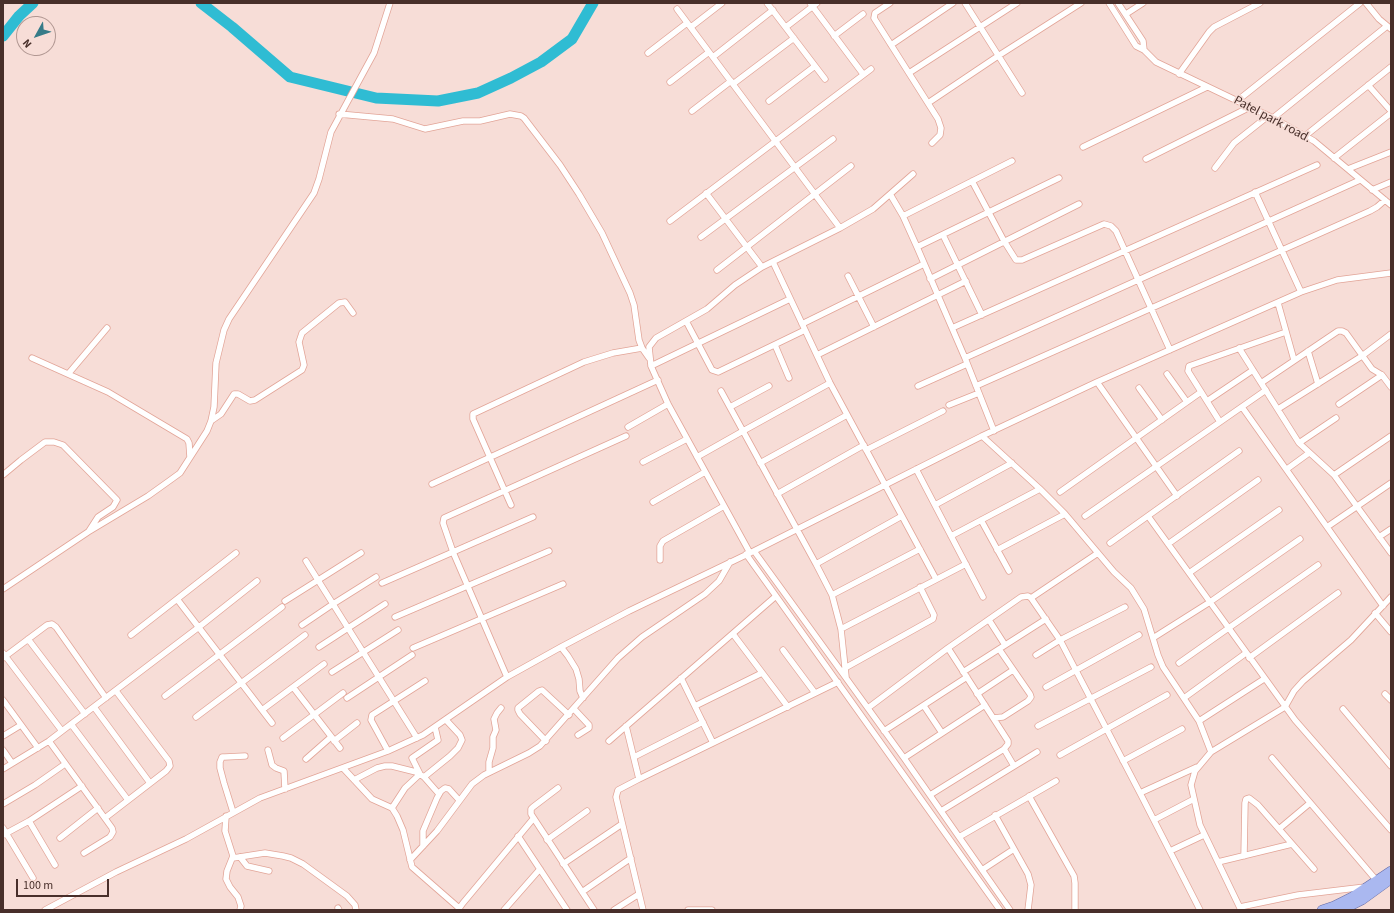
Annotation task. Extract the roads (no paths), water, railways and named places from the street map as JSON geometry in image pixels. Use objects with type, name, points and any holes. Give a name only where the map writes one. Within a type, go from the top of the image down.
[{"type":"main road","points":[[1322,910],[1352,897],[1391,871]]},
{"type":"main road","points":[[1342,910],[1362,900],[1391,879]]},
{"type":"street","points":[[3,589],[88,532],[170,481],[180,473],[212,421],[216,363],[224,330],[229,319],[314,194],[331,132],[374,53],[390,3]]},
{"type":"street","points":[[648,53],[722,3]]},
{"type":"street","points":[[767,3],[825,80]]},
{"type":"street","points":[[890,3],[875,13],[874,16],[938,119],[941,128],[940,135],[932,143]]},
{"type":"street","points":[[891,45],[953,3]]},
{"type":"street","points":[[964,3],[1022,93]]},
{"type":"street","points":[[909,73],[1017,3]]},
{"type":"street","points":[[928,103],[1081,3]]},
{"type":"street","name":"Patel park road.","points":[[1109,3],[1136,46],[1146,52],[1156,62],[1250,107],[1305,136],[1391,205]]},
{"type":"street","points":[[1118,3],[1143,41],[1146,52]]},
{"type":"street","points":[[1126,14],[1143,3]]},
{"type":"street","points":[[1179,74],[1214,27],[1260,3]]},
{"type":"street","points":[[1237,101],[1360,3]]},
{"type":"street","points":[[1215,168],[1234,143],[1389,28],[1366,3]]},
{"type":"street","points":[[786,27],[813,4],[834,36],[863,74]]},
{"type":"street","points":[[677,9],[840,228]]},
{"type":"street","points":[[670,82],[711,55],[773,10]]},
{"type":"street","points":[[834,36],[863,14]]},
{"type":"street","points":[[692,111],[794,38]]},
{"type":"street","points":[[769,101],[815,66]]},
{"type":"street","points":[[1305,136],[1391,67]]},
{"type":"street","points":[[670,220],[871,69]]},
{"type":"street","points":[[1334,158],[1391,112],[1368,85]]},
{"type":"street","points":[[1083,147],[1207,87]]},
{"type":"street","points":[[1146,159],[1250,107]]},
{"type":"street","points":[[341,112],[393,119],[425,129],[462,121],[480,121],[510,114],[516,114],[524,118],[560,165],[602,234],[630,293],[634,305],[639,340],[642,348],[650,358]]},
{"type":"street","points":[[702,237],[833,139]]},
{"type":"street","points":[[1348,169],[1391,152]]},
{"type":"street","points":[[903,216],[1012,161]]},
{"type":"street","points":[[952,328],[1317,165]]},
{"type":"street","points":[[717,270],[851,166]]},
{"type":"street","points":[[913,174],[873,209],[840,228],[762,268],[735,285],[707,309],[653,341],[649,347],[650,358],[651,366],[668,404],[750,553],[776,596],[1000,910]]},
{"type":"street","points":[[917,247],[1059,178]]},
{"type":"street","points":[[918,386],[966,361],[1138,279],[1360,180]]},
{"type":"street","points":[[972,181],[1004,241],[1016,260],[1022,260],[1104,224],[1108,224],[1113,228],[1170,350]]},
{"type":"street","points":[[1372,190],[1391,182]]},
{"type":"street","points":[[1255,192],[1301,292]]},
{"type":"street","points":[[706,193],[762,268]]},
{"type":"street","points":[[890,194],[899,208],[917,247],[994,431]]},
{"type":"street","points":[[976,386],[1370,211],[1385,200]]},
{"type":"street","points":[[930,279],[1079,204]]},
{"type":"street","points":[[943,235],[982,315]]},
{"type":"street","points":[[773,262],[830,383],[936,579]]},
{"type":"street","points":[[686,321],[712,370],[718,372],[775,345],[858,297],[924,264]]},
{"type":"street","points":[[45,910],[116,872],[186,839],[260,798],[388,751],[417,738],[446,720],[507,677],[561,647],[629,611],[750,553],[982,436],[1097,382],[1301,292],[1337,280],[1391,273]]},
{"type":"street","points":[[848,276],[874,327]]},
{"type":"street","points":[[817,355],[966,281]]},
{"type":"street","points":[[651,366],[790,299]]},
{"type":"street","points":[[212,421],[221,414],[234,394],[238,394],[250,401],[255,400],[302,370],[304,365],[299,342],[302,333],[339,303],[345,302],[354,313]]},
{"type":"street","points":[[1278,302],[1294,360]]},
{"type":"street","points":[[70,373],[107,328]]},
{"type":"street","points":[[1261,383],[1338,331],[1342,331],[1346,333],[1375,372],[1382,375],[1391,387]]},
{"type":"street","points":[[1220,422],[1188,371],[1189,366],[1286,332]]},
{"type":"street","points":[[1278,409],[1362,356],[1391,334]]},
{"type":"street","points":[[775,345],[789,378]]},
{"type":"street","points":[[511,505],[473,419],[473,414],[584,362],[613,353],[642,348]]},
{"type":"street","points":[[1239,348],[1299,442],[1334,475],[1391,553]]},
{"type":"street","points":[[1308,351],[1318,384]]},
{"type":"street","points":[[32,358],[70,373],[108,392],[187,439],[189,443],[190,457]]},
{"type":"street","points":[[1207,401],[1253,370]]},
{"type":"street","points":[[1167,374],[1187,402]]},
{"type":"street","points":[[1339,404],[1382,375]]},
{"type":"street","points":[[432,484],[658,380]]},
{"type":"street","points":[[1097,382],[1177,496]]},
{"type":"street","points":[[698,457],[830,383]]},
{"type":"street","points":[[730,407],[769,386]]},
{"type":"street","points":[[1139,388],[1162,420]]},
{"type":"street","points":[[1085,516],[1266,390]]},
{"type":"street","points":[[721,391],[832,595],[841,629],[847,679]]},
{"type":"street","points":[[1060,492],[1201,392]]},
{"type":"street","points":[[949,406],[979,393]]},
{"type":"street","points":[[628,427],[668,404]]},
{"type":"street","points":[[1242,407],[1383,606]]},
{"type":"street","points":[[777,494],[865,448],[943,411]]},
{"type":"street","points":[[760,463],[847,415]]},
{"type":"street","points":[[1299,442],[1336,418]]},
{"type":"street","points":[[507,677],[453,552],[443,523],[444,518],[626,436]]},
{"type":"street","points":[[982,436],[1065,514],[1098,553],[1131,588],[1144,609],[1163,667],[1199,721],[1211,752]]},
{"type":"street","points":[[1334,475],[1391,436]]},
{"type":"street","points":[[643,462],[687,439]]},
{"type":"street","points":[[3,475],[45,442],[54,442],[63,445],[114,495],[117,500],[113,506],[98,517],[88,532]]},
{"type":"street","points":[[1110,543],[1238,451]]},
{"type":"street","points":[[1287,470],[1309,453]]},
{"type":"street","points":[[935,505],[1012,463]]},
{"type":"street","points":[[916,469],[983,597]]},
{"type":"street","points":[[654,502],[705,472]]},
{"type":"street","points":[[1168,544],[1258,480]]},
{"type":"street","points":[[1327,527],[1391,483]]},
{"type":"street","points":[[951,536],[1040,489]]},
{"type":"street","points":[[660,560],[660,546],[663,541],[724,506]]},
{"type":"street","points":[[1189,573],[1279,510]]},
{"type":"street","points":[[998,550],[1065,514]]},
{"type":"street","points":[[816,564],[902,516]]},
{"type":"street","points":[[1148,516],[1295,720],[1391,830]]},
{"type":"street","points":[[382,583],[533,517]]},
{"type":"street","points":[[981,520],[1009,571]]},
{"type":"street","points":[[1379,537],[1391,529]]},
{"type":"street","points":[[1153,638],[1210,602],[1300,539]]},
{"type":"street","points":[[832,595],[920,549]]},
{"type":"street","points":[[395,617],[549,551]]},
{"type":"street","points":[[131,635],[236,553]]},
{"type":"street","points":[[165,696],[220,655],[284,604],[360,553]]},
{"type":"street","points":[[750,553],[847,679],[1010,910]]},
{"type":"street","points":[[1031,598],[1098,553]]},
{"type":"street","points":[[306,561],[417,738]]},
{"type":"street","points":[[410,860],[440,827],[472,784],[480,777],[529,753],[546,741],[612,665],[642,637],[688,607],[714,586],[723,576],[730,562]]},
{"type":"street","points":[[841,629],[966,564]]},
{"type":"street","points":[[1179,663],[1318,565]]},
{"type":"street","points":[[302,625],[376,577]]},
{"type":"street","points":[[3,769],[49,741],[257,581]]},
{"type":"street","points":[[413,648],[563,584]]},
{"type":"street","points":[[845,668],[933,619],[934,615],[920,587]]},
{"type":"street","points":[[1249,658],[1338,593]]},
{"type":"street","points":[[609,741],[776,596]]},
{"type":"street","points":[[868,708],[948,648],[1021,597],[1028,596],[1031,598],[1060,640],[1200,910]]},
{"type":"street","points":[[1272,758],[1310,803],[1373,884],[1298,895],[1241,908],[1204,835],[1200,825],[1191,785],[1195,771],[1211,752],[1285,707],[1294,691],[1303,681],[1351,640],[1391,597]]},
{"type":"street","points":[[177,599],[272,723]]},
{"type":"street","points":[[319,647],[386,604]]},
{"type":"street","points":[[1036,655],[1060,640],[1125,607]]},
{"type":"street","points":[[1375,613],[1391,632]]},
{"type":"street","points":[[963,672],[1046,619]]},
{"type":"street","points":[[989,620],[1005,645]]},
{"type":"street","points":[[62,731],[4,656],[47,625],[52,624],[106,698]]},
{"type":"street","points":[[332,672],[398,630]]},
{"type":"street","points":[[733,634],[788,707]]},
{"type":"street","points":[[196,717],[305,635]]},
{"type":"street","points":[[1046,687],[1139,635]]},
{"type":"street","points":[[28,639],[85,714]]},
{"type":"street","points":[[561,647],[576,669],[580,691],[583,698]]},
{"type":"street","points":[[930,795],[1004,749],[1008,741],[948,648]]},
{"type":"street","points":[[993,718],[1003,716],[1030,699],[1030,694],[999,649]]},
{"type":"street","points":[[783,650],[815,693]]},
{"type":"street","points":[[1184,698],[1246,652]]},
{"type":"street","points":[[347,698],[412,655]]},
{"type":"street","points":[[262,710],[324,664]]},
{"type":"street","points":[[1038,726],[1151,667]]},
{"type":"street","points":[[977,694],[1013,670]]},
{"type":"street","points":[[695,706],[762,673]]},
{"type":"street","points":[[681,678],[713,743]]},
{"type":"street","points":[[884,731],[967,678]]},
{"type":"street","points":[[1199,721],[1264,679]]},
{"type":"street","points":[[388,751],[371,718],[373,713],[425,681]]},
{"type":"street","points":[[642,910],[616,797],[621,788],[838,682]]},
{"type":"street","points":[[293,687],[340,748]]},
{"type":"street","points":[[105,818],[166,771],[170,766],[116,690]]},
{"type":"street","points":[[546,741],[520,714],[518,708],[542,690],[569,715]]},
{"type":"street","points":[[283,738],[343,693]]},
{"type":"street","points":[[1385,694],[1391,700]]},
{"type":"street","points":[[1060,754],[1168,695]]},
{"type":"street","points":[[3,700],[38,748]]},
{"type":"street","points":[[904,758],[984,705]]},
{"type":"street","points":[[924,706],[942,733]]},
{"type":"street","points":[[94,707],[150,783]]},
{"type":"street","points":[[489,772],[489,762],[496,732],[494,719],[501,708]]},
{"type":"street","points":[[1344,708],[1390,763]]},
{"type":"street","points":[[574,709],[589,725],[588,728],[578,735]]},
{"type":"street","points":[[392,808],[405,788],[422,775],[443,763],[461,743],[462,738],[446,720]]},
{"type":"street","points":[[634,757],[703,722]]},
{"type":"street","points":[[306,758],[357,723]]},
{"type":"street","points":[[71,724],[128,800]]},
{"type":"street","points":[[3,736],[21,725]]},
{"type":"street","points":[[626,726],[639,779]]},
{"type":"street","points":[[435,727],[438,740],[412,758],[422,775],[439,794]]},
{"type":"street","points":[[1123,761],[1182,729]]},
{"type":"street","points":[[49,741],[112,828],[112,834],[84,853]]},
{"type":"street","points":[[1004,749],[1014,766]]},
{"type":"street","points":[[3,750],[12,763]]},
{"type":"street","points":[[268,750],[272,765],[284,771],[285,789]]},
{"type":"street","points":[[941,811],[1037,752]]},
{"type":"street","points":[[233,812],[220,768],[220,762],[222,757],[225,756],[245,756]]},
{"type":"street","points":[[3,804],[35,785],[65,764]]},
{"type":"street","points":[[354,780],[377,768],[385,766],[399,768],[422,775]]},
{"type":"street","points":[[1140,793],[1199,766]]},
{"type":"street","points":[[343,768],[372,799],[392,808],[403,830],[411,865],[459,909],[533,819]]},
{"type":"street","points":[[959,836],[1056,781]]},
{"type":"street","points":[[33,878],[4,832],[29,821],[82,786]]},
{"type":"street","points":[[423,846],[423,831],[439,794],[443,789],[447,788],[459,800]]},
{"type":"street","points":[[558,788],[531,809],[533,819],[594,910]]},
{"type":"street","points":[[1029,796],[1074,876],[1076,883],[1075,910]]},
{"type":"street","points":[[1244,856],[1245,803],[1246,799],[1249,798],[1253,800],[1314,869]]},
{"type":"street","points":[[1154,820],[1194,799]]},
{"type":"street","points":[[1279,829],[1310,803]]},
{"type":"street","points":[[60,838],[98,808]]},
{"type":"street","points":[[547,840],[587,811]]},
{"type":"street","points":[[996,815],[1030,880],[1031,885],[1028,910]]},
{"type":"street","points":[[226,816],[225,831],[233,858],[227,871],[226,879],[238,897],[241,906],[240,910]]},
{"type":"street","points":[[29,821],[55,865]]},
{"type":"street","points":[[563,864],[622,824]]},
{"type":"street","points":[[1170,851],[1204,835]]},
{"type":"street","points":[[518,836],[568,910]]},
{"type":"street","points":[[1218,862],[1292,844]]},
{"type":"street","points":[[982,870],[1014,849]]},
{"type":"street","points":[[233,858],[265,853],[291,858],[313,871],[347,896],[355,905],[356,910]]},
{"type":"street","points":[[240,857],[247,866],[269,871]]},
{"type":"street","points":[[582,892],[631,858]]},
{"type":"street","points":[[504,910],[540,869]]},
{"type":"street","points":[[614,910],[639,894]]},
{"type":"street","points":[[688,910],[712,910]]},
{"type":"waterway","points":[[3,36],[19,16],[33,3]]},
{"type":"waterway","points":[[201,3],[232,27],[290,77],[376,98],[438,101],[478,93],[541,62],[572,39],[593,3]]}]
